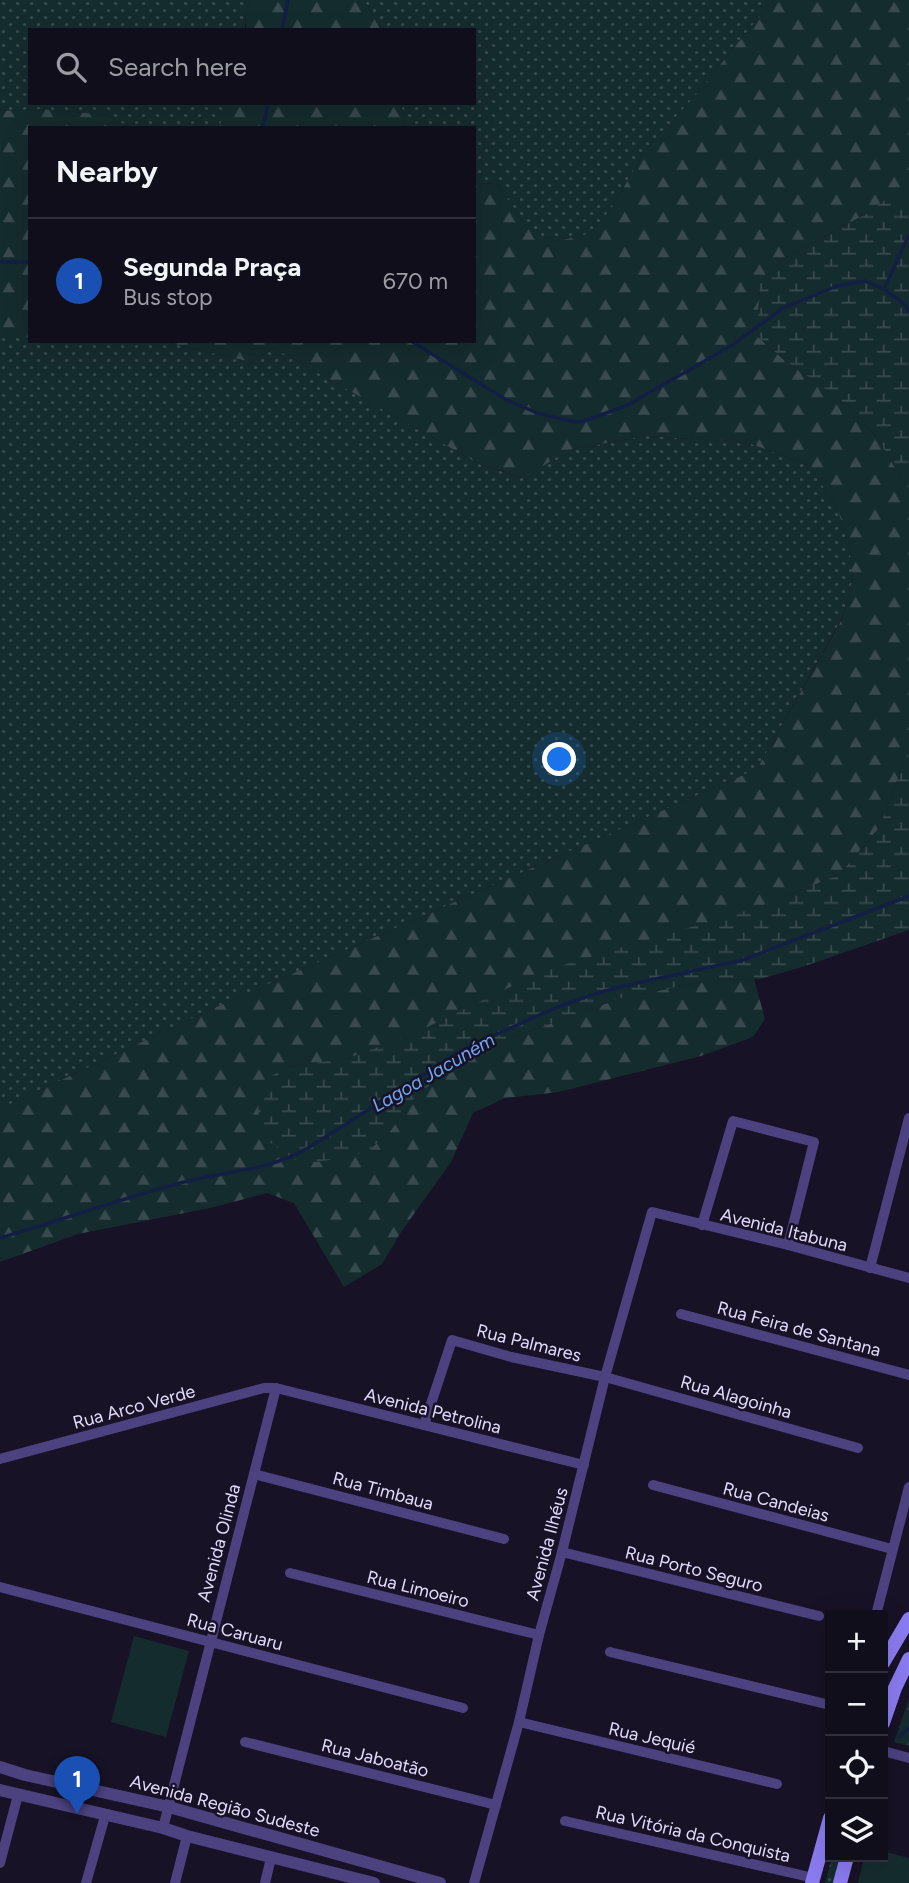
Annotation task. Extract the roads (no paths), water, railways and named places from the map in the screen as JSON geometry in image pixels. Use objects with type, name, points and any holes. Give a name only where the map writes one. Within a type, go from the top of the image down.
[{"type":"main road","points":[[888,1655],[909,1619]]},
{"type":"main road","points":[[888,1708],[909,1659]]},
{"type":"main road","points":[[813,1881],[825,1837]]},
{"type":"main road","points":[[840,1883],[846,1862]]},
{"type":"street","points":[[870,1268],[909,1118]]},
{"type":"street","points":[[702,1225],[733,1121],[814,1142],[788,1245]]},
{"type":"street","name":"Avenida Itabuna","points":[[652,1212],[909,1278]]},
{"type":"street","name":"Avenida Ilhéus","points":[[474,1883],[519,1722],[605,1377],[652,1212]]},
{"type":"street","name":"Rua Feira de Santana","points":[[681,1314],[909,1375]]},
{"type":"street","name":"Rua Palmares","points":[[424,1425],[452,1340],[511,1357],[605,1377]]},
{"type":"street","name":"Rua Alagoinha","points":[[605,1377],[858,1448]]},
{"type":"street","name":"Rua Arco Verde","points":[[0,1458],[264,1388],[276,1388]]},
{"type":"street","name":"Avenida Petrolina","points":[[276,1388],[584,1465]]},
{"type":"street","name":"Avenida Olinda","points":[[163,1828],[276,1388]]},
{"type":"street","name":"Rua Timbaua","points":[[254,1474],[504,1539]]},
{"type":"street","name":"Rua Candeias","points":[[653,1485],[892,1549]]},
{"type":"street","points":[[877,1610],[909,1487]]},
{"type":"street","name":"Rua Porto Seguro","points":[[562,1552],[819,1616]]},
{"type":"street","name":"Rua Limoeiro","points":[[290,1573],[539,1635]]},
{"type":"street","name":"Rua Caruaru","points":[[0,1587],[463,1707]]},
{"type":"street","points":[[610,1652],[825,1704]]},
{"type":"street","name":"Rua Jequié","points":[[519,1722],[777,1784]]},
{"type":"street","name":"Rua Jaboatão","points":[[245,1742],[496,1805]]},
{"type":"street","points":[[888,1752],[909,1758]]},
{"type":"street","name":"Avenida Região Sudeste","points":[[0,1767],[169,1807],[440,1883]]},
{"type":"street","points":[[0,1790],[163,1828],[349,1880],[374,1883]]},
{"type":"street","points":[[0,1863],[18,1795]]},
{"type":"street","points":[[86,1883],[105,1815]]},
{"type":"street","name":"Rua Vitória da Conquista","points":[[565,1821],[813,1881]]},
{"type":"street","points":[[176,1883],[187,1836]]},
{"type":"street","points":[[265,1883],[271,1858]]},
{"type":"waterway","points":[[282,28],[288,0]]},
{"type":"waterway","points":[[263,126],[268,105]]},
{"type":"waterway","points":[[884,289],[909,235]]},
{"type":"waterway","points":[[0,262],[28,262]]},
{"type":"waterway","points":[[414,343],[505,399],[537,413],[575,422],[626,406],[731,346],[783,308],[837,286],[865,281],[884,289],[909,311]]},
{"type":"waterway","name":"Lagoa Jacuném","points":[[0,1238],[161,1188],[247,1170],[293,1156],[464,1049],[553,1009],[619,987],[743,960],[909,896]]},
{"type":"waterway","points":[[899,1737],[909,1728]]},
{"type":"place","name":"Segunda Praça","points":[[77,1814]]}]
